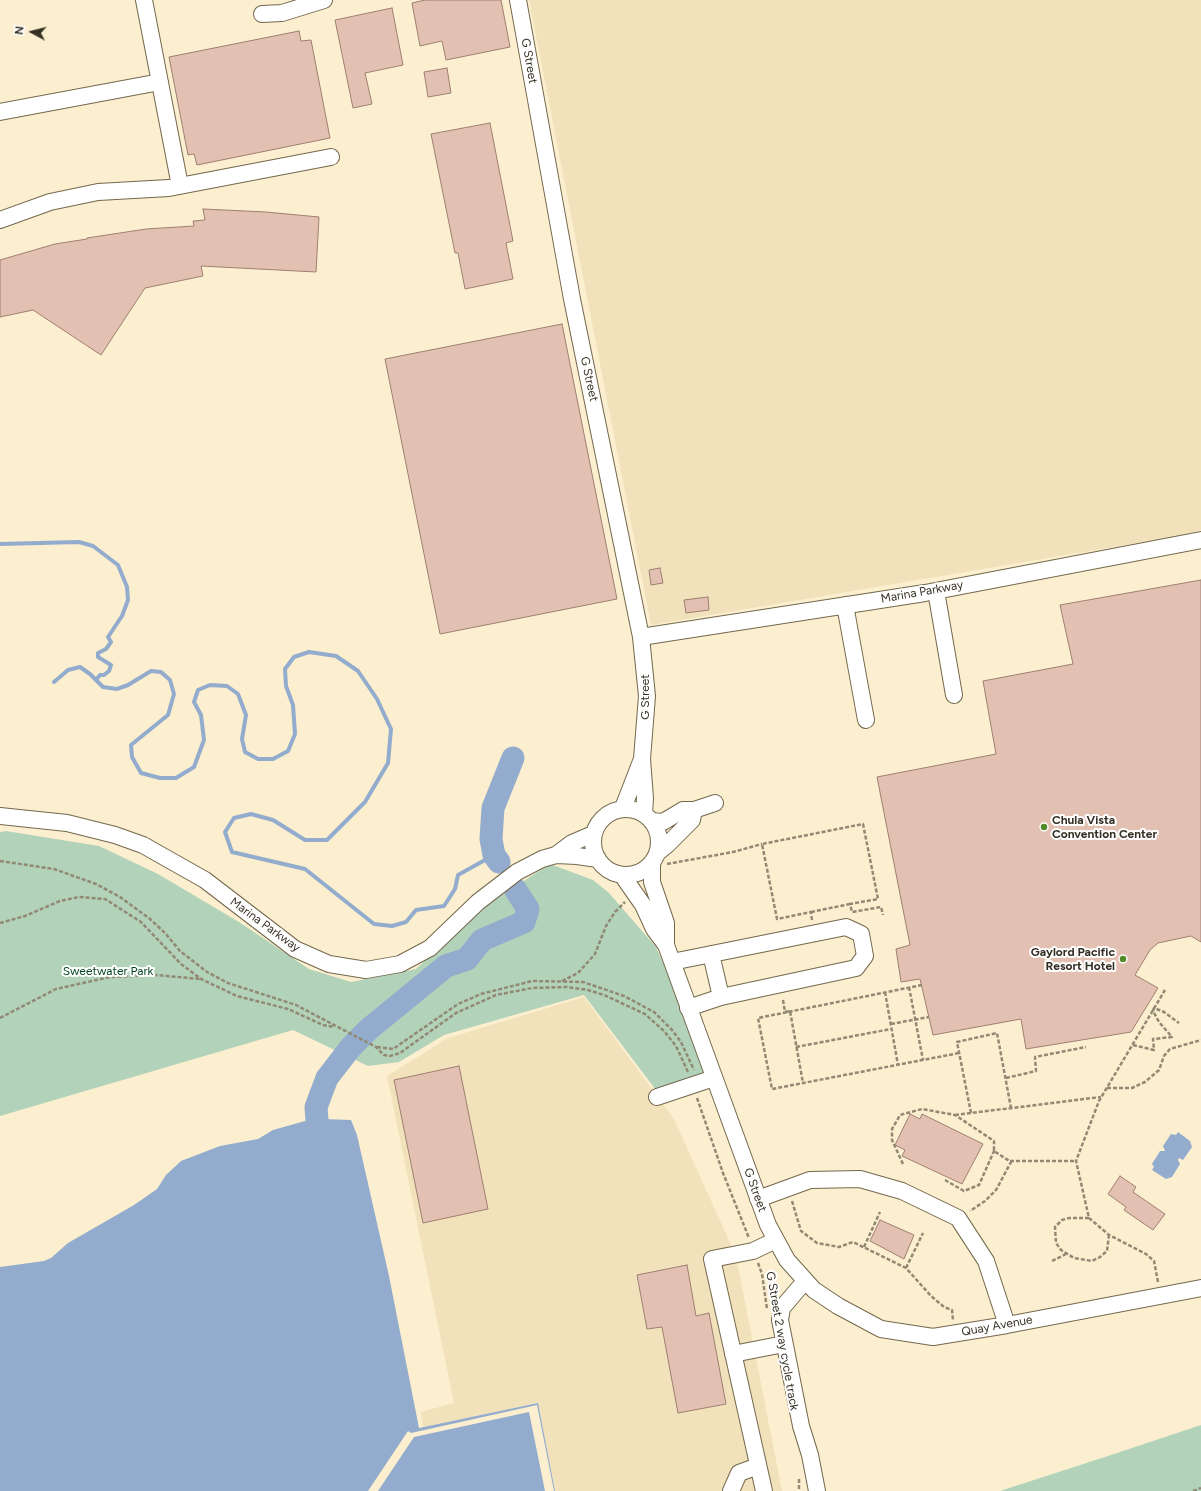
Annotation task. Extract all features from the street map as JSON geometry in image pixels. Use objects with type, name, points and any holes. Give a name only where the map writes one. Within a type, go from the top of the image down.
[{"type":"street","points":[[144,0],[180,186]]},
{"type":"street","points":[[262,14],[282,13],[324,0]]},
{"type":"street","name":"G Street","points":[[518,0],[572,299],[641,637],[648,696],[642,759],[648,817]]},
{"type":"street","points":[[0,112],[160,82]]},
{"type":"street","points":[[0,220],[50,202],[98,192],[168,188],[331,157]]},
{"type":"street","name":"Marina Parkway","points":[[641,637],[936,590],[1201,540]]},
{"type":"street","points":[[936,590],[954,695]]},
{"type":"street","points":[[845,605],[866,720]]},
{"type":"street","name":"G Street","points":[[623,808],[642,759]]},
{"type":"street","points":[[694,810],[692,820],[667,845],[658,860],[638,872],[622,875],[612,872],[603,866],[598,859],[593,847],[593,834],[603,817],[612,811],[623,808],[634,809],[648,817],[662,822],[683,810],[694,810],[715,803]]},
{"type":"street","name":"Marina Parkway","points":[[0,816],[67,823],[115,835],[143,845],[205,880],[295,949],[329,964],[366,970],[400,964],[430,948],[478,902],[517,872],[542,859],[556,855],[572,843],[593,834]]},
{"type":"street","points":[[648,817],[657,831],[659,842],[658,860]]},
{"type":"street","name":"Marina Parkway","points":[[556,855],[598,859]]},
{"type":"street","name":"G Street","points":[[658,860],[652,882],[666,922],[666,945]]},
{"type":"street","name":"G Street","points":[[622,875],[643,905],[654,929],[666,945],[758,1199],[776,1240],[787,1260],[805,1281]]},
{"type":"street","points":[[672,962],[846,927],[861,934],[865,956],[856,968],[721,997],[688,1008]]},
{"type":"street","points":[[711,954],[721,997]]},
{"type":"street","points":[[658,1097],[714,1078]]},
{"type":"street","points":[[758,1199],[810,1180],[860,1179],[902,1190],[958,1218],[986,1261],[1007,1325]]},
{"type":"street","points":[[764,1491],[712,1259],[753,1251],[776,1240]]},
{"type":"street","points":[[805,1281],[782,1308],[780,1320],[814,1488]]},
{"type":"street","name":"Quay Avenue","points":[[805,1281],[814,1290],[838,1306],[882,1329],[933,1337],[1007,1325],[1201,1288]]},
{"type":"street","points":[[733,1354],[784,1344]]},
{"type":"street","points":[[731,1491],[739,1473],[758,1466]]},
{"type":"path","points":[[658,860],[733,852],[762,844],[863,824],[878,899],[777,919],[762,844]]},
{"type":"path","points":[[0,860],[54,869],[96,884],[120,897],[150,919],[165,933],[180,951],[207,972],[228,983],[296,1005],[325,1019],[337,1028],[376,1047],[384,1055],[390,1056],[400,1054],[456,1013],[496,995],[532,988],[567,987],[588,990],[618,1000],[645,1014],[656,1022],[676,1046],[696,1084]]},
{"type":"path","points":[[1,923],[25,916],[60,901],[79,897],[105,899],[141,922],[181,964],[201,979],[237,996],[288,1009],[323,1025],[337,1028]]},
{"type":"path","points":[[561,981],[578,973],[595,954],[606,926],[615,912],[629,899]]},
{"type":"path","points":[[850,904],[852,912],[881,907],[883,915]]},
{"type":"path","points":[[811,912],[812,921]]},
{"type":"path","points":[[0,1018],[56,989],[110,977],[156,975],[201,979]]},
{"type":"path","points":[[376,1047],[393,1049],[458,1004],[481,994],[532,981],[583,982],[624,996],[654,1012],[672,1030],[681,1042],[688,1054],[696,1084]]},
{"type":"path","points":[[922,985],[758,1018],[772,1088],[959,1053]]},
{"type":"path","points":[[909,988],[923,1060]]},
{"type":"path","points":[[1088,1218],[1076,1161],[1102,1096],[1165,990]]},
{"type":"path","points":[[885,992],[898,1065]]},
{"type":"path","points":[[783,1000],[785,1012]]},
{"type":"path","points":[[1154,1010],[1164,1012],[1180,1023]]},
{"type":"path","points":[[1133,1045],[1154,1050],[1153,1039],[1172,1037],[1159,1022],[1154,1010]]},
{"type":"path","points":[[790,1011],[803,1083]]},
{"type":"path","points":[[891,1024],[929,1017]]},
{"type":"path","points":[[796,1047],[892,1029]]},
{"type":"path","points":[[971,1113],[957,1042],[997,1033],[1011,1108]]},
{"type":"path","points":[[1107,1088],[1132,1088],[1145,1082],[1159,1070],[1164,1056],[1170,1049],[1201,1040]]},
{"type":"path","points":[[1006,1078],[1036,1071],[1035,1057],[1086,1048]]},
{"type":"path","name":"G Street 2 way cycle track","points":[[696,1084],[723,1173],[762,1274],[768,1316]]},
{"type":"path","points":[[903,1164],[892,1140],[892,1130],[900,1115],[922,1109],[955,1115],[1102,1096]]},
{"type":"path","points":[[945,1180],[964,1192],[979,1185],[994,1150],[994,1141],[955,1115]]},
{"type":"path","points":[[994,1150],[1010,1162],[1076,1161]]},
{"type":"path","points":[[970,1211],[985,1202],[996,1190],[1010,1162]]},
{"type":"path","points":[[792,1199],[800,1231],[816,1243],[839,1247],[853,1242],[906,1268],[931,1296],[944,1307],[952,1310],[953,1323]]},
{"type":"path","points":[[864,1247],[880,1212]]},
{"type":"path","points":[[1109,1235],[1106,1251],[1100,1257],[1092,1261],[1082,1260],[1066,1254],[1056,1243],[1055,1227],[1062,1220],[1069,1218],[1088,1218],[1109,1235],[1146,1254],[1154,1261],[1159,1288]]},
{"type":"path","points":[[906,1268],[923,1233]]},
{"type":"path","points":[[1052,1261],[1066,1254]]},
{"type":"path","points":[[798,1473],[799,1491]]},
{"type":"path","points":[[1193,1491],[1201,1488]]},
{"type":"shaded area","points":[[529,0],[1201,0],[1201,530],[1161,539],[651,625]]},
{"type":"shaded area","points":[[584,997],[674,1119],[736,1256],[782,1491],[555,1491],[538,1403],[423,1427],[421,1412],[454,1403],[387,1076],[448,1038]]},
{"type":"green space","name":"Sweetwater Park","points":[[6,831],[99,846],[158,874],[239,922],[309,969],[351,982],[416,969],[477,911],[550,864],[593,880],[609,893],[656,947],[689,1020],[707,1073],[659,1094],[584,995],[444,1035],[399,1062],[368,1066],[293,1030],[0,1116],[0,832]]},
{"type":"green space","points":[[1201,1425],[1201,1491],[1000,1491],[1108,1456]]},
{"type":"water","points":[[323,1119],[351,1120],[357,1135],[389,1276],[419,1428],[538,1403],[555,1491],[0,1491],[0,1267],[44,1261],[51,1258],[68,1243],[134,1205],[157,1189],[166,1175],[181,1161],[220,1146],[258,1139],[273,1130],[305,1121]]},
{"type":"water","points":[[1178,1132],[1190,1141],[1192,1147],[1183,1160],[1179,1158],[1178,1160],[1180,1164],[1172,1177],[1166,1179],[1152,1170],[1154,1167],[1152,1164],[1160,1151],[1165,1151],[1163,1146],[1171,1134],[1176,1135]]},
{"type":"pier","points":[[537,1405],[554,1491],[545,1491],[529,1412],[414,1437],[378,1491],[368,1491],[408,1431],[411,1433]]},
{"type":"building","points":[[425,0],[501,0],[510,47],[446,60],[442,41],[420,46],[412,3]]},
{"type":"building","points":[[392,8],[403,65],[365,73],[372,104],[353,108],[335,20]]},
{"type":"building","points":[[299,31],[301,41],[311,40],[330,138],[197,165],[194,154],[188,155],[169,57]]},
{"type":"building","points":[[447,68],[451,93],[428,97],[424,72]]},
{"type":"building","points":[[490,123],[513,241],[506,243],[513,279],[465,289],[458,253],[455,253],[431,134]]},
{"type":"building","points":[[203,209],[266,212],[319,217],[316,272],[201,266],[203,276],[145,288],[101,355],[33,310],[0,317],[0,260],[55,244],[87,238],[146,229],[194,226],[193,221],[205,220]]},
{"type":"building","points":[[562,324],[617,599],[440,634],[385,359]]},
{"type":"building","points":[[660,568],[663,583],[651,585],[649,570]]},
{"type":"building","name":"Chula Vista Convention Center","points":[[1201,580],[1201,942],[1191,936],[1158,943],[1150,950],[1135,975],[1158,988],[1131,1032],[1026,1049],[1021,1019],[933,1035],[920,979],[901,982],[896,949],[910,945],[877,777],[996,754],[983,681],[1073,664],[1060,605]]},
{"type":"building","points":[[708,597],[709,610],[686,613],[684,600]]},
{"type":"building","points":[[459,1066],[488,1209],[423,1223],[394,1080]]},
{"type":"building","points":[[910,1114],[920,1119],[922,1114],[983,1144],[962,1184],[902,1156],[905,1150],[895,1145]]},
{"type":"building","points":[[1120,1176],[1136,1187],[1133,1192],[1165,1214],[1153,1230],[1124,1210],[1126,1207],[1108,1194]]},
{"type":"building","points":[[880,1220],[914,1235],[904,1259],[870,1241]]},
{"type":"building","points":[[687,1265],[696,1316],[709,1313],[726,1404],[678,1413],[662,1327],[647,1329],[637,1275]]},
{"type":"waterway","points":[[0,544],[79,542],[93,546],[118,565],[127,587],[128,600],[122,616],[108,637],[111,642],[106,649],[98,653],[98,657],[111,665],[109,671],[104,675],[100,675],[96,680]]},
{"type":"waterway","points":[[54,682],[68,670],[80,667],[90,674],[103,687],[117,689],[128,685],[151,671],[161,672],[170,680],[174,694],[168,715],[131,745],[132,757],[141,773],[160,778],[176,778],[194,767],[204,740],[201,715],[194,702],[198,690],[210,685],[227,686],[238,694],[246,715],[242,739],[245,752],[258,759],[273,759],[288,751],[295,734],[293,705],[286,686],[285,669],[294,657],[309,652],[336,656],[358,671],[377,699],[391,729],[388,763],[365,802],[327,840],[305,840],[273,820],[251,814],[234,818],[225,832],[232,852],[305,869],[374,924],[392,926],[406,922],[416,910],[444,906],[455,889],[458,875],[494,855]]},
{"type":"waterway","points":[[499,862],[494,855],[491,839],[493,808],[513,758]]},
{"type":"waterway","points":[[317,1120],[316,1107],[327,1078],[351,1047],[369,1029],[446,966],[467,959],[482,940],[524,922],[528,909],[515,889]]},
{"type":"place","name":"Chula Vista Convention Center","points":[[1044,827]]},
{"type":"place","name":"Gaylord Pacific Resort Hotel","points":[[1123,959]]}]
